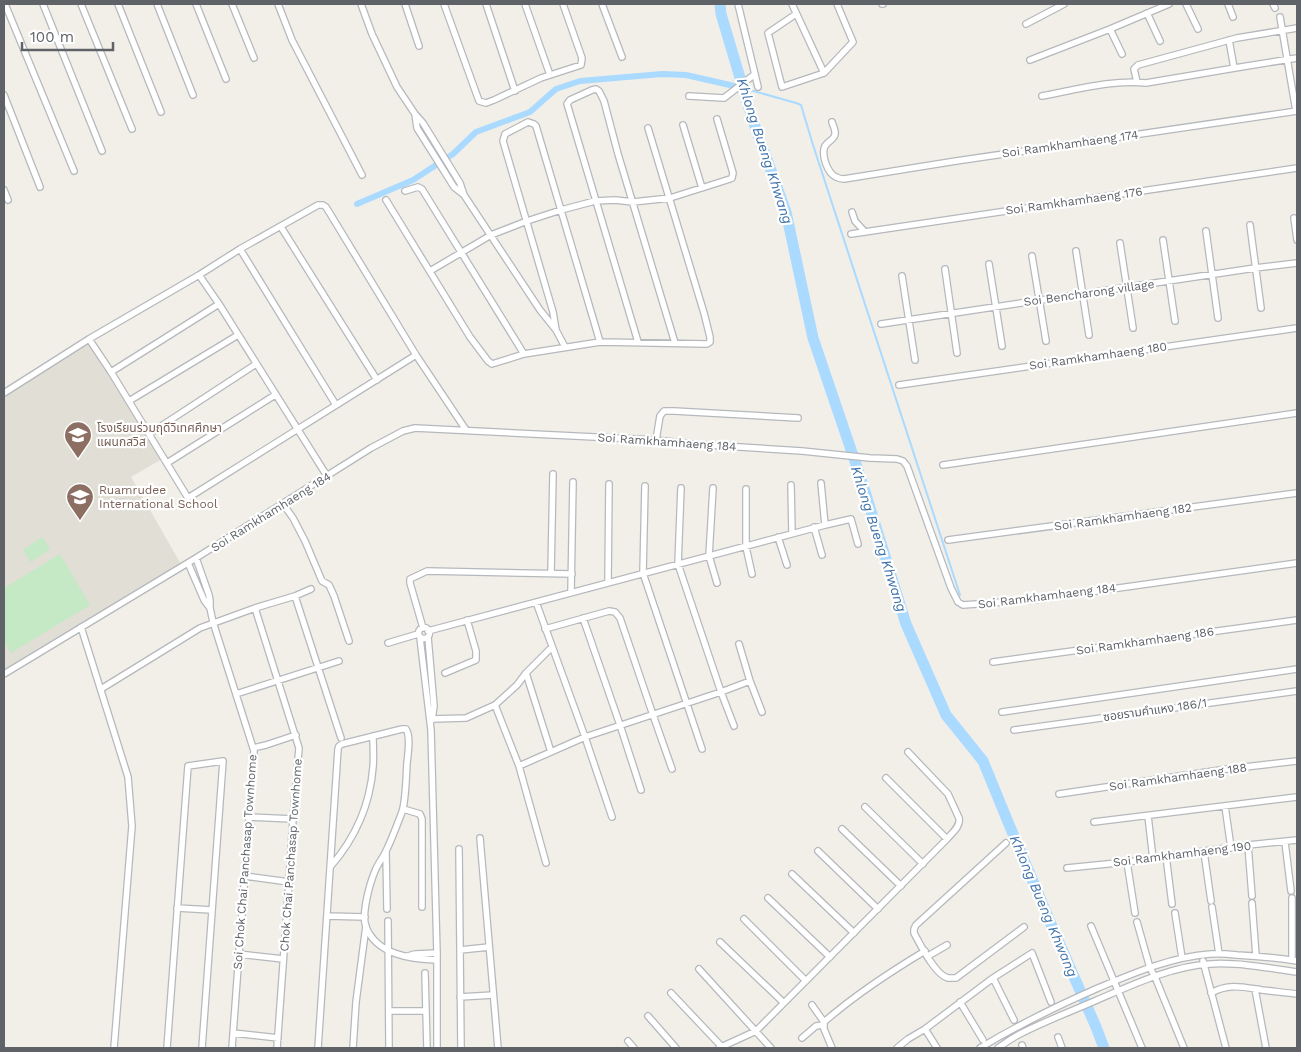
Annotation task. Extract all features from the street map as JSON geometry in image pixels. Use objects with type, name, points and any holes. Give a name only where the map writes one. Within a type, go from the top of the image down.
[{"type":"street","points":[[5,4],[74,171]]},
{"type":"street","points":[[43,4],[102,151]]},
{"type":"street","points":[[81,4],[132,129]]},
{"type":"street","points":[[118,4],[161,112]]},
{"type":"street","points":[[156,4],[193,95]]},
{"type":"street","points":[[196,4],[226,79]]},
{"type":"street","points":[[232,4],[254,58]]},
{"type":"street","points":[[278,4],[292,40],[362,175]]},
{"type":"street","points":[[361,4],[380,55],[396,87],[414,114],[423,123],[460,183],[464,195],[540,310],[556,330],[565,347]]},
{"type":"street","points":[[405,4],[419,46]]},
{"type":"street","points":[[444,4],[479,102],[486,103],[550,75],[581,65],[582,61],[563,4]]},
{"type":"street","points":[[486,4],[516,91]]},
{"type":"street","points":[[525,4],[550,75]]},
{"type":"street","points":[[603,4],[622,56]]},
{"type":"street","points":[[738,4],[758,87]]},
{"type":"street","points":[[792,4],[824,74]]},
{"type":"street","points":[[796,14],[768,32],[782,88],[824,74],[852,42],[837,4]]},
{"type":"street","points":[[1026,24],[1064,4]]},
{"type":"street","points":[[1030,60],[1169,4]]},
{"type":"street","points":[[1186,4],[1198,29]]},
{"type":"street","points":[[1228,4],[1233,17]]},
{"type":"street","points":[[1147,13],[1160,41]]},
{"type":"street","points":[[1280,17],[1297,111]]},
{"type":"street","points":[[1137,82],[1134,69],[1138,65],[1229,40],[1297,28]]},
{"type":"street","points":[[1110,29],[1122,54]]},
{"type":"street","points":[[1229,40],[1234,68]]},
{"type":"street","points":[[1042,96],[1114,83],[1137,82],[1146,84],[1297,58]]},
{"type":"street","points":[[689,96],[724,98],[755,74]]},
{"type":"street","points":[[638,342],[567,104],[570,100],[596,89],[601,92],[604,101],[675,343]]},
{"type":"street","points":[[4,95],[40,186]]},
{"type":"street","name":"Soi Ramkhamhaeng 174","points":[[832,122],[835,134],[826,143],[825,159],[831,174],[836,178],[844,179],[1297,111]]},
{"type":"street","points":[[414,114],[417,128],[454,187],[464,195]]},
{"type":"street","points":[[430,271],[491,235],[561,210],[595,201],[615,200],[633,202],[670,198],[730,179],[732,176],[730,165],[717,119]]},
{"type":"street","points":[[556,330],[553,312],[503,139],[505,134],[528,122],[536,126],[600,342]]},
{"type":"street","points":[[683,125],[702,188]]},
{"type":"street","points":[[386,200],[470,337],[488,362],[492,364],[524,354],[600,342],[708,344],[710,340],[704,313],[648,128]]},
{"type":"street","name":"Soi Ramkhamhaeng 176","points":[[851,234],[1297,168]]},
{"type":"street","points":[[405,191],[418,187],[422,189],[524,354]]},
{"type":"street","points":[[4,190],[8,200]]},
{"type":"street","points":[[4,393],[88,339],[240,249],[318,205],[323,205],[416,355],[466,430]]},
{"type":"street","points":[[852,212],[855,221],[865,232]]},
{"type":"street","points":[[1294,218],[1297,240]]},
{"type":"street","points":[[1250,225],[1261,308]]},
{"type":"street","points":[[281,227],[377,380]]},
{"type":"street","points":[[1206,231],[1218,318]]},
{"type":"street","points":[[1163,240],[1175,321]]},
{"type":"street","points":[[1120,243],[1133,328]]},
{"type":"street","points":[[240,249],[336,405]]},
{"type":"street","points":[[1076,251],[1089,334]]},
{"type":"street","points":[[1032,256],[1046,342]]},
{"type":"street","name":"Soi Bencharong village","points":[[880,324],[1297,263]]},
{"type":"street","points":[[989,264],[1002,346]]},
{"type":"street","points":[[945,269],[957,353]]},
{"type":"street","points":[[199,275],[327,476]]},
{"type":"street","points":[[902,276],[915,360]]},
{"type":"street","points":[[111,372],[219,304]]},
{"type":"street","name":"Soi Ramkhamhaeng 180","points":[[899,385],[1297,328]]},
{"type":"street","points":[[129,401],[238,335]]},
{"type":"street","points":[[88,339],[111,372],[188,498],[416,355]]},
{"type":"street","points":[[148,434],[256,364]]},
{"type":"street","points":[[168,463],[275,394]]},
{"type":"street","points":[[656,440],[660,416],[664,411],[798,418]]},
{"type":"street","points":[[943,465],[1297,413]]},
{"type":"street","name":"Soi Ramkhamhaeng 184","points":[[4,674],[188,563],[371,448],[403,430],[415,428],[656,440],[897,459],[903,461],[907,466],[951,588],[958,602],[963,605],[1033,600],[1297,564]]},
{"type":"street","points":[[551,573],[553,474]]},
{"type":"street","points":[[571,592],[573,482]]},
{"type":"street","points":[[821,483],[825,525]]},
{"type":"street","points":[[608,582],[609,484]]},
{"type":"street","points":[[791,485],[792,533]]},
{"type":"street","points":[[645,486],[643,573],[702,749]]},
{"type":"street","points":[[681,488],[678,564],[734,726]]},
{"type":"street","points":[[713,488],[708,556],[717,583]]},
{"type":"street","points":[[746,489],[746,546],[752,574]]},
{"type":"street","name":"Soi Ramkhamhaeng 182","points":[[948,540],[1297,493]]},
{"type":"street","points":[[283,504],[294,518],[322,581],[329,585],[350,642]]},
{"type":"street","points":[[437,1048],[437,953],[431,730],[419,630],[426,632],[814,527],[851,519],[858,544]]},
{"type":"street","points":[[814,527],[822,555]]},
{"type":"street","points":[[778,537],[787,565]]},
{"type":"street","name":"Soi Chok Chai Panchasap Townhome","points":[[196,558],[209,595],[213,622],[254,751],[232,1048]]},
{"type":"street","name":"Soi Chok Chai Panchasap Townhome","points":[[188,563],[204,600],[210,608]]},
{"type":"street","points":[[431,730],[434,706],[426,632],[410,579],[427,571],[572,574]]},
{"type":"street","points":[[100,689],[200,628],[311,589]]},
{"type":"street","points":[[295,596],[341,738]]},
{"type":"street","points":[[536,602],[612,817]]},
{"type":"street","name":"Chok Chai Panchasap Townhome","points":[[255,608],[299,748],[292,819],[284,959],[276,1048]]},
{"type":"street","points":[[545,629],[609,611],[615,612],[620,618],[672,769]]},
{"type":"street","points":[[583,618],[641,790]]},
{"type":"street","points":[[445,673],[476,660],[476,650],[467,620]]},
{"type":"street","name":"Soi Ramkhamhaeng 186","points":[[994,662],[1297,620]]},
{"type":"street","points":[[81,627],[128,777],[132,826],[114,1048]]},
{"type":"street","points":[[388,643],[419,636],[424,639],[426,632]]},
{"type":"street","points":[[740,644],[750,681],[762,712]]},
{"type":"street","points":[[432,719],[466,718],[495,705],[517,685],[526,673],[552,647]]},
{"type":"street","points":[[236,694],[339,661]]},
{"type":"street","points":[[1002,712],[1297,669]]},
{"type":"street","points":[[526,673],[552,752]]},
{"type":"street","points":[[424,677],[431,676]]},
{"type":"street","points":[[519,766],[585,737],[687,704],[750,681]]},
{"type":"street","name":"ซอยรามคำแหง 186/1","points":[[1014,730],[1297,691]]},
{"type":"street","points":[[495,705],[519,766],[546,863]]},
{"type":"street","points":[[318,1048],[339,746],[406,729],[408,732],[409,749],[403,809],[386,852],[371,880],[366,903],[366,926],[356,1002],[354,1048]]},
{"type":"street","points":[[253,748],[296,734]]},
{"type":"street","points":[[330,866],[344,850],[364,813],[373,767],[373,736]]},
{"type":"street","points":[[671,993],[721,1048],[756,1031],[923,864],[960,822],[948,794],[908,752]]},
{"type":"street","points":[[167,1048],[188,766],[223,761],[202,1048]]},
{"type":"street","name":"Soi Ramkhamhaeng 188","points":[[1059,794],[1228,769],[1297,761]]},
{"type":"street","points":[[886,778],[947,839]]},
{"type":"street","points":[[1094,822],[1297,797]]},
{"type":"street","points":[[1226,806],[1231,848]]},
{"type":"street","points":[[865,807],[923,864]]},
{"type":"street","points":[[403,809],[417,812],[422,818],[422,907]]},
{"type":"street","points":[[1148,816],[1152,859]]},
{"type":"street","points":[[250,817],[292,819]]},
{"type":"street","points":[[842,829],[901,886]]},
{"type":"street","points":[[480,838],[498,1048]]},
{"type":"street","name":"Soi Ramkhamhaeng 190","points":[[1067,868],[1297,840]]},
{"type":"street","points":[[1285,842],[1291,891]]},
{"type":"street","points":[[1006,843],[916,925],[914,933],[935,968],[944,976],[956,978],[1024,927]]},
{"type":"street","points":[[1248,845],[1256,956]]},
{"type":"street","points":[[459,849],[461,1048]]},
{"type":"street","points":[[818,851],[878,909]]},
{"type":"street","points":[[386,852],[387,909]]},
{"type":"street","points":[[1204,852],[1219,954]]},
{"type":"street","points":[[1166,856],[1172,904]]},
{"type":"street","points":[[1127,862],[1136,913]]},
{"type":"street","points":[[792,874],[854,933]]},
{"type":"street","points":[[245,876],[289,882]]},
{"type":"street","points":[[768,898],[830,957]]},
{"type":"street","points":[[960,1002],[983,1046],[1050,1008],[1114,981],[1182,958],[1219,954],[1295,960],[1292,898]]},
{"type":"street","points":[[177,908],[212,910]]},
{"type":"street","points":[[1175,913],[1182,958]]},
{"type":"street","points":[[327,916],[365,916]]},
{"type":"street","points":[[744,919],[806,981]]},
{"type":"street","points":[[388,921],[389,1048]]},
{"type":"street","points":[[1137,922],[1150,968],[1156,977],[1184,1048]]},
{"type":"street","points":[[366,926],[378,945],[388,951],[415,959],[437,960]]},
{"type":"street","points":[[1091,926],[1142,1048]]},
{"type":"street","points":[[720,942],[784,1003]]},
{"type":"street","points":[[802,1038],[894,970],[947,944]]},
{"type":"street","points":[[460,950],[489,947]]},
{"type":"street","points":[[408,956],[437,953]]},
{"type":"street","points":[[897,1048],[1032,953],[1050,1008],[1048,1020]]},
{"type":"street","points":[[239,954],[284,959]]},
{"type":"street","points":[[1202,955],[1226,1048]]},
{"type":"street","points":[[998,1048],[1018,1034],[1048,1020],[1118,991],[1182,968],[1204,964],[1228,964],[1297,972]]},
{"type":"street","points":[[699,969],[771,1048]]},
{"type":"street","points":[[426,973],[427,1048]]},
{"type":"street","points":[[994,978],[1014,1020]]},
{"type":"street","points":[[1211,993],[1228,986],[1241,986],[1297,994]]},
{"type":"street","points":[[1255,989],[1266,1048]]},
{"type":"street","points":[[460,997],[493,995]]},
{"type":"street","points":[[812,1005],[824,1023],[824,1029],[832,1048]]},
{"type":"street","points":[[389,1011],[426,1011]]},
{"type":"street","points":[[648,1016],[676,1048]]},
{"type":"street","points":[[925,1029],[937,1048]]},
{"type":"street","points":[[233,1033],[278,1038]]},
{"type":"street","points":[[1058,1037],[1062,1048]]},
{"type":"street","points":[[628,1041],[634,1048]]},
{"type":"shaded area","name":"Ruamrudee International School","points":[[88,342],[162,459],[131,477],[182,566],[4,673],[4,396]]},
{"type":"green space","points":[[42,537],[50,549],[31,562],[23,550]]},
{"type":"green space","points":[[60,554],[90,605],[11,653],[4,641],[4,588]]},
{"type":"waterway","name":"Khlong Bueng Khwang","points":[[720,4],[721,14],[752,118],[786,212],[813,338],[862,482],[906,624],[946,715],[983,761],[1104,1048]]},
{"type":"waterway","points":[[357,204],[413,180],[453,154],[476,132],[530,112],[556,89],[580,81],[662,74],[686,75],[743,88]]},
{"type":"waterway","points":[[743,88],[801,105],[960,595]]},
{"type":"place","name":"โรงเรียนร่วมฤดีวิเทศศึกษา แผนกสวิส","points":[[78,459]]},
{"type":"place","name":"Ruamrudee International School","points":[[80,521]]}]
